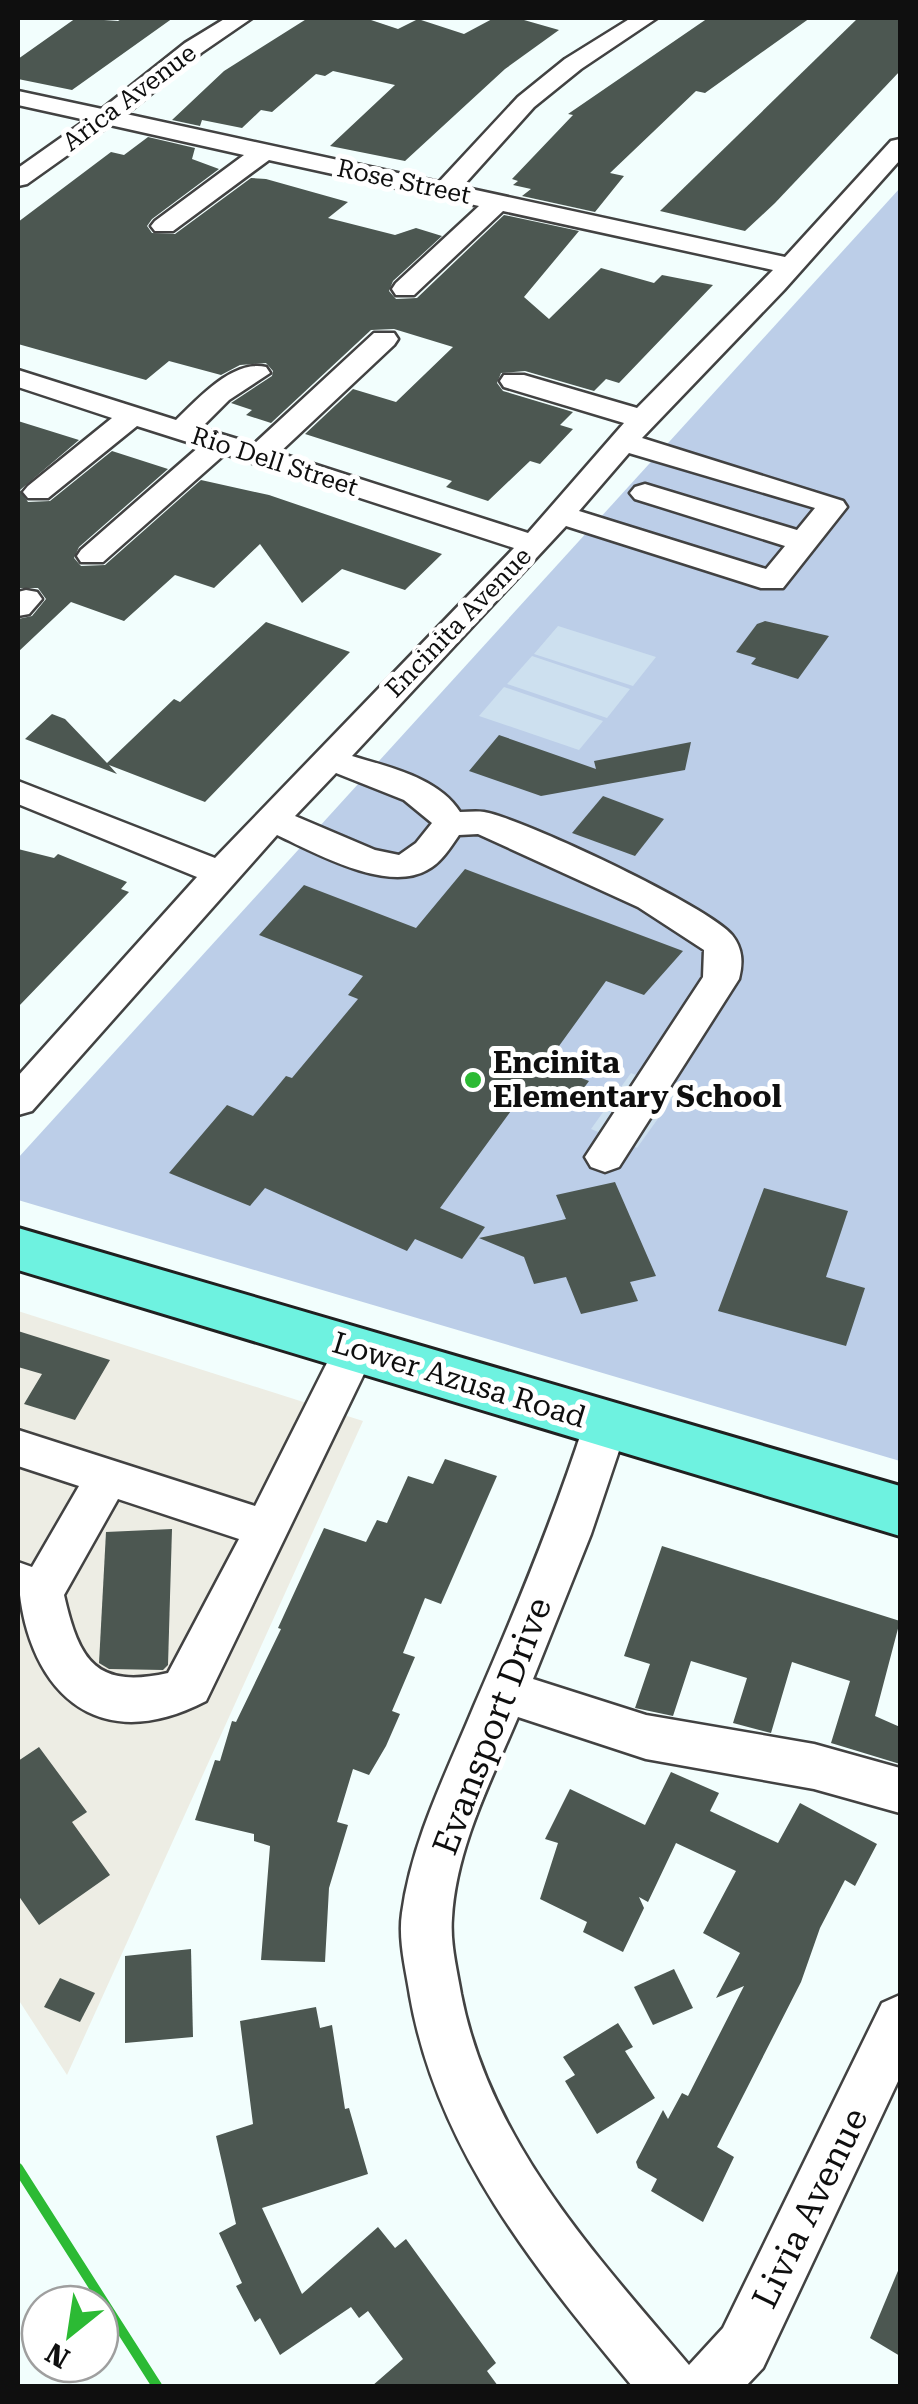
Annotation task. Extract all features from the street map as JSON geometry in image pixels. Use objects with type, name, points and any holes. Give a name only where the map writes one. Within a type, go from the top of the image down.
[{"type":"main road","name":"Lower Azusa Road","points":[[18,1249],[900,1511]]},
{"type":"street","name":"Arica Avenue","points":[[18,179],[106,118],[192,48],[242,18]]},
{"type":"street","points":[[445,190],[526,102],[573,64],[646,18]]},
{"type":"street","name":"Rose Street","points":[[18,98],[791,266]]},
{"type":"street","name":"Encinita Avenue","points":[[18,1101],[220,873],[533,544],[633,431],[900,146]]},
{"type":"street","points":[[164,226],[264,151]]},
{"type":"street","points":[[405,288],[498,202]]},
{"type":"street","points":[[258,456],[384,339]]},
{"type":"street","points":[[180,431],[219,394],[256,373]]},
{"type":"street","name":"Rio Dell Street","points":[[18,378],[533,544]]},
{"type":"street","points":[[514,381],[633,431],[676,457],[830,504],[772,580],[557,514]]},
{"type":"street","points":[[38,492],[133,415]]},
{"type":"street","points":[[92,556],[220,444]]},
{"type":"street","points":[[612,530],[676,457]]},
{"type":"street","points":[[644,493],[804,542]]},
{"type":"street","points":[[271,819],[352,854],[402,866],[414,864],[449,824],[447,813],[432,799],[327,759]]},
{"type":"street","points":[[18,792],[220,873]]},
{"type":"street","points":[[449,824],[482,823],[638,894],[719,942],[726,962],[721,980],[605,1156]]},
{"type":"street","points":[[107,1477],[29,1588],[50,1641],[76,1685],[121,1700],[174,1695],[190,1686],[356,1350]]},
{"type":"street","name":"Evansport Drive","points":[[606,1424],[586,1492],[440,1849],[426,1918],[434,1988],[450,2068],[489,2149],[559,2252],[668,2386]]},
{"type":"street","points":[[18,1448],[267,1529]]},
{"type":"street","points":[[504,1691],[663,1741],[770,1757],[869,1778],[900,1790]]},
{"type":"street","name":"Livia Avenue","points":[[708,2386],[743,2348],[900,2021]]},
{"type":"shaded area","name":"Encinita Elementary School","points":[[900,188],[900,1461],[18,1200],[18,1158]]},
{"type":"shaded area","points":[[558,626],[656,657],[633,686],[534,654]]},
{"type":"shaded area","points":[[532,656],[630,689],[607,718],[507,684]]},
{"type":"shaded area","points":[[504,687],[603,721],[579,750],[479,716]]},
{"type":"shaded area","points":[[631,1073],[677,1092],[637,1148],[591,1129]]},
{"type":"shaded area","points":[[18,1311],[363,1421],[67,2075],[18,1999]]},
{"type":"building","points":[[76,18],[173,18],[72,90],[18,79],[18,59]]},
{"type":"building","points":[[308,18],[365,18],[398,29],[418,19],[464,34],[494,18],[517,18],[559,30],[505,69],[405,161],[330,146],[395,85],[333,71],[325,76],[316,74],[272,112],[261,110],[242,128],[202,120],[200,126],[172,120],[224,71]]},
{"type":"building","points":[[708,18],[810,18],[705,93],[696,91],[610,173],[624,176],[595,212],[522,196],[531,189],[513,185],[518,181],[512,179],[573,115],[568,114]]},
{"type":"building","points":[[858,18],[900,18],[900,71],[775,203],[745,231],[660,211]]},
{"type":"building","points":[[148,137],[195,148],[192,159],[219,169],[152,219],[147,226],[152,233],[175,234],[251,178],[266,179],[348,202],[328,218],[395,235],[416,228],[442,236],[393,281],[389,291],[396,299],[417,298],[504,215],[579,231],[524,297],[549,319],[601,268],[654,283],[662,275],[713,285],[619,383],[606,379],[594,391],[525,371],[501,373],[497,383],[503,391],[573,412],[560,425],[573,429],[540,464],[530,461],[488,501],[446,487],[452,481],[305,434],[353,389],[396,402],[453,347],[394,329],[371,330],[271,423],[246,415],[252,410],[231,403],[272,376],[273,371],[266,363],[240,365],[221,375],[169,361],[146,380],[18,344],[18,222],[111,152],[124,155]]},
{"type":"building","points":[[18,421],[79,440],[20,490],[28,502],[50,501],[112,451],[168,469],[79,547],[74,558],[81,566],[105,565],[201,480],[269,495],[442,554],[405,590],[342,569],[302,603],[260,544],[214,588],[175,575],[124,621],[71,602],[18,652],[18,619],[32,616],[46,599],[38,588],[18,588]]},
{"type":"building","points":[[765,621],[829,636],[798,679],[751,664],[756,658],[736,652],[757,624]]},
{"type":"building","points":[[266,622],[350,652],[205,802],[109,765],[117,774],[25,739],[52,714],[65,719],[107,763],[174,699],[180,702]]},
{"type":"building","points":[[499,735],[596,769],[594,761],[691,742],[685,770],[541,796],[469,771]]},
{"type":"building","points":[[603,796],[664,819],[635,856],[572,833]]},
{"type":"building","points":[[18,849],[54,858],[58,854],[127,882],[121,889],[129,892],[18,1007]]},
{"type":"building","points":[[465,869],[683,951],[644,995],[606,981],[546,1064],[589,1081],[567,1111],[524,1093],[440,1208],[485,1227],[462,1259],[415,1239],[407,1251],[265,1188],[250,1206],[169,1173],[227,1105],[253,1116],[286,1076],[292,1078],[358,999],[348,995],[363,976],[259,935],[304,885],[416,928]]},
{"type":"building","points":[[615,1182],[656,1276],[630,1282],[638,1301],[581,1314],[566,1277],[534,1284],[524,1257],[479,1238],[566,1219],[556,1195]]},
{"type":"building","points":[[764,1188],[848,1211],[826,1277],[865,1288],[846,1346],[718,1311]]},
{"type":"building","points":[[18,1331],[110,1360],[75,1420],[24,1404],[42,1374],[18,1367]]},
{"type":"building","points":[[445,1459],[497,1476],[441,1604],[425,1598],[403,1653],[415,1657],[392,1711],[400,1714],[386,1746],[369,1775],[353,1769],[337,1822],[348,1825],[329,1888],[325,1962],[261,1960],[270,1846],[254,1841],[254,1834],[195,1820],[215,1760],[220,1761],[232,1721],[236,1722],[281,1629],[278,1628],[324,1528],[366,1542],[377,1520],[387,1523],[408,1476],[433,1484]]},
{"type":"building","points":[[172,1529],[168,1665],[163,1670],[109,1669],[99,1663],[106,1532]]},
{"type":"building","points":[[662,1546],[900,1621],[875,1716],[900,1727],[900,1764],[831,1743],[850,1681],[792,1662],[771,1733],[733,1723],[747,1678],[691,1661],[673,1716],[635,1708],[650,1664],[624,1656]]},
{"type":"building","points":[[39,1747],[87,1812],[72,1822],[110,1875],[39,1925],[18,1895],[18,1761]]},
{"type":"building","points":[[671,1772],[719,1793],[710,1811],[778,1843],[800,1803],[877,1844],[855,1886],[845,1880],[820,1928],[801,1982],[717,2147],[734,2157],[703,2222],[651,2191],[657,2179],[638,2168],[636,2162],[663,2110],[668,2119],[682,2093],[688,2096],[744,1986],[716,1998],[740,1953],[703,1933],[736,1871],[676,1843],[648,1902],[639,1897],[644,1908],[623,1952],[583,1932],[587,1922],[540,1899],[558,1843],[545,1839],[570,1789],[645,1825]]},
{"type":"building","points":[[191,1949],[193,2037],[125,2043],[125,1956]]},
{"type":"building","points":[[674,1969],[693,2008],[653,2025],[634,1987]]},
{"type":"building","points":[[60,1978],[95,1993],[80,2022],[44,2007]]},
{"type":"building","points":[[316,2007],[320,2028],[332,2025],[345,2109],[349,2108],[368,2174],[262,2208],[302,2294],[378,2227],[395,2248],[406,2239],[496,2363],[487,2371],[498,2386],[372,2386],[403,2359],[368,2311],[359,2318],[351,2307],[280,2355],[260,2318],[255,2322],[236,2286],[242,2283],[219,2233],[236,2224],[216,2136],[253,2124],[240,2021]]},
{"type":"building","points":[[618,2023],[633,2047],[625,2051],[655,2098],[597,2134],[565,2081],[575,2075],[563,2057]]},
{"type":"building","points":[[900,2266],[900,2356],[870,2338]]},
{"type":"railway","points":[[18,2168],[157,2386]]},
{"type":"place","name":"Encinita Elementary School","points":[[473,1080]]}]
